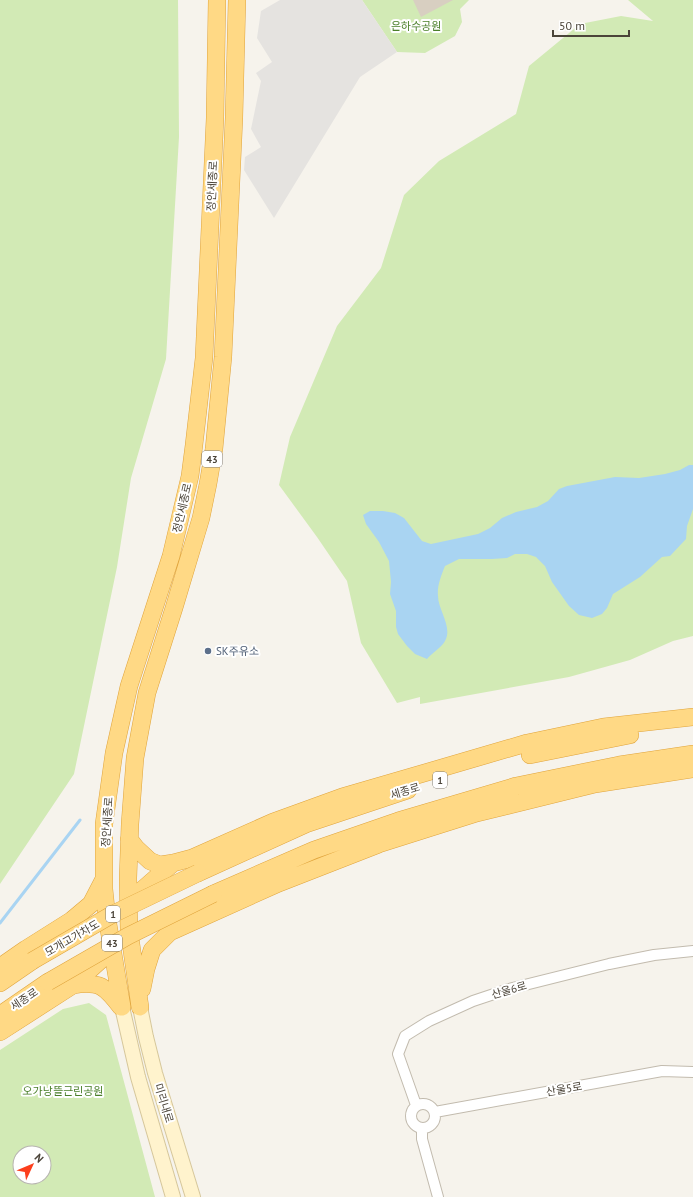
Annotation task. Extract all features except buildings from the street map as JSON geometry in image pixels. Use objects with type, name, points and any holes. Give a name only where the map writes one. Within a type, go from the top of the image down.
[{"type":"highway","name":"정안세종로","points":[[140,1007],[119,925],[104,879],[104,824],[114,753],[129,686],[171,556],[190,476],[204,358],[215,118],[218,0]]},
{"type":"highway","name":"정안세종로","points":[[122,1007],[112,942],[119,925],[129,908],[129,839],[135,758],[147,693],[201,518],[214,449],[223,357],[234,118],[237,0]]},
{"type":"highway","points":[[129,839],[150,861],[160,865],[173,863],[192,858],[273,822],[342,797],[527,743],[603,727],[693,717]]},
{"type":"highway","name":"세종로","points":[[198,873],[306,824],[391,795],[513,758],[613,738],[693,725]]},
{"type":"highway","name":"세종로","points":[[0,1015],[48,982],[128,936],[213,894],[314,850],[398,821],[516,786],[619,765],[693,754]]},
{"type":"highway","points":[[72,920],[96,917],[145,935],[160,935],[279,884],[379,844],[477,813],[595,784],[693,769]]},
{"type":"highway","points":[[129,908],[141,891],[173,863]]},
{"type":"highway","name":"모개고가차도","points":[[0,983],[32,961],[113,914],[198,873]]},
{"type":"highway","points":[[0,967],[72,920],[91,904],[104,879]]},
{"type":"highway","points":[[140,1007],[141,991],[152,950],[170,932]]},
{"type":"highway","points":[[0,1032],[73,984],[104,957],[112,942]]},
{"type":"highway","points":[[73,984],[88,983],[100,986],[109,991],[122,1007]]},
{"type":"main road","name":"미리내로","points":[[122,1007],[138,1077],[173,1197]]},
{"type":"main road","name":"미리내로","points":[[140,1007],[155,1073],[193,1197]]},
{"type":"street","name":"산울6로","points":[[416,1105],[398,1054],[404,1036],[429,1021],[473,1001],[509,989],[609,964],[654,955],[693,951]]},
{"type":"street","name":"산울5로","points":[[435,1112],[662,1071],[693,1072]]},
{"type":"street","points":[[427,1104],[435,1112],[433,1124],[426,1128],[415,1125],[411,1119],[412,1111],[416,1105],[427,1104]]},
{"type":"street","points":[[422,1128],[422,1139],[438,1197]]},
{"type":"green space","points":[[0,0],[178,0],[179,137],[166,359],[131,478],[117,567],[74,774],[0,884]]},
{"type":"green space","name":"은하수공원","points":[[362,0],[469,0],[460,9],[462,22],[455,36],[425,53],[397,52]]},
{"type":"green space","points":[[628,0],[693,0],[693,636],[673,641],[630,660],[569,677],[420,704],[420,697],[397,703],[361,643],[347,581],[279,485],[290,437],[337,326],[381,268],[404,195],[439,161],[516,114],[529,66],[580,24],[621,16],[653,21]]},
{"type":"green space","name":"오가낭뜰근린공원","points":[[89,1003],[106,1015],[155,1197],[0,1197],[0,1050],[63,1009]]},
{"type":"shaded area","points":[[280,0],[362,0],[397,52],[360,77],[274,218],[244,170],[245,157],[261,147],[251,129],[261,81],[256,73],[272,62],[257,38],[261,11]]},
{"type":"water","points":[[689,465],[693,465],[693,509],[687,526],[686,539],[670,556],[662,557],[640,577],[613,594],[607,608],[602,614],[592,618],[579,615],[569,606],[552,582],[545,566],[536,557],[527,554],[515,554],[507,558],[459,559],[445,566],[439,585],[439,601],[447,630],[447,636],[444,643],[427,659],[415,654],[398,634],[396,627],[396,611],[390,594],[391,582],[389,561],[379,542],[366,524],[363,515],[370,511],[395,513],[404,518],[422,541],[431,544],[478,534],[490,528],[502,518],[516,512],[537,507],[548,501],[559,489],[567,486],[615,477],[639,478],[665,474],[680,470]]},
{"type":"waterway","points":[[0,923],[80,820]]},
{"type":"place","name":"SK주유소","points":[[208,651]]}]
